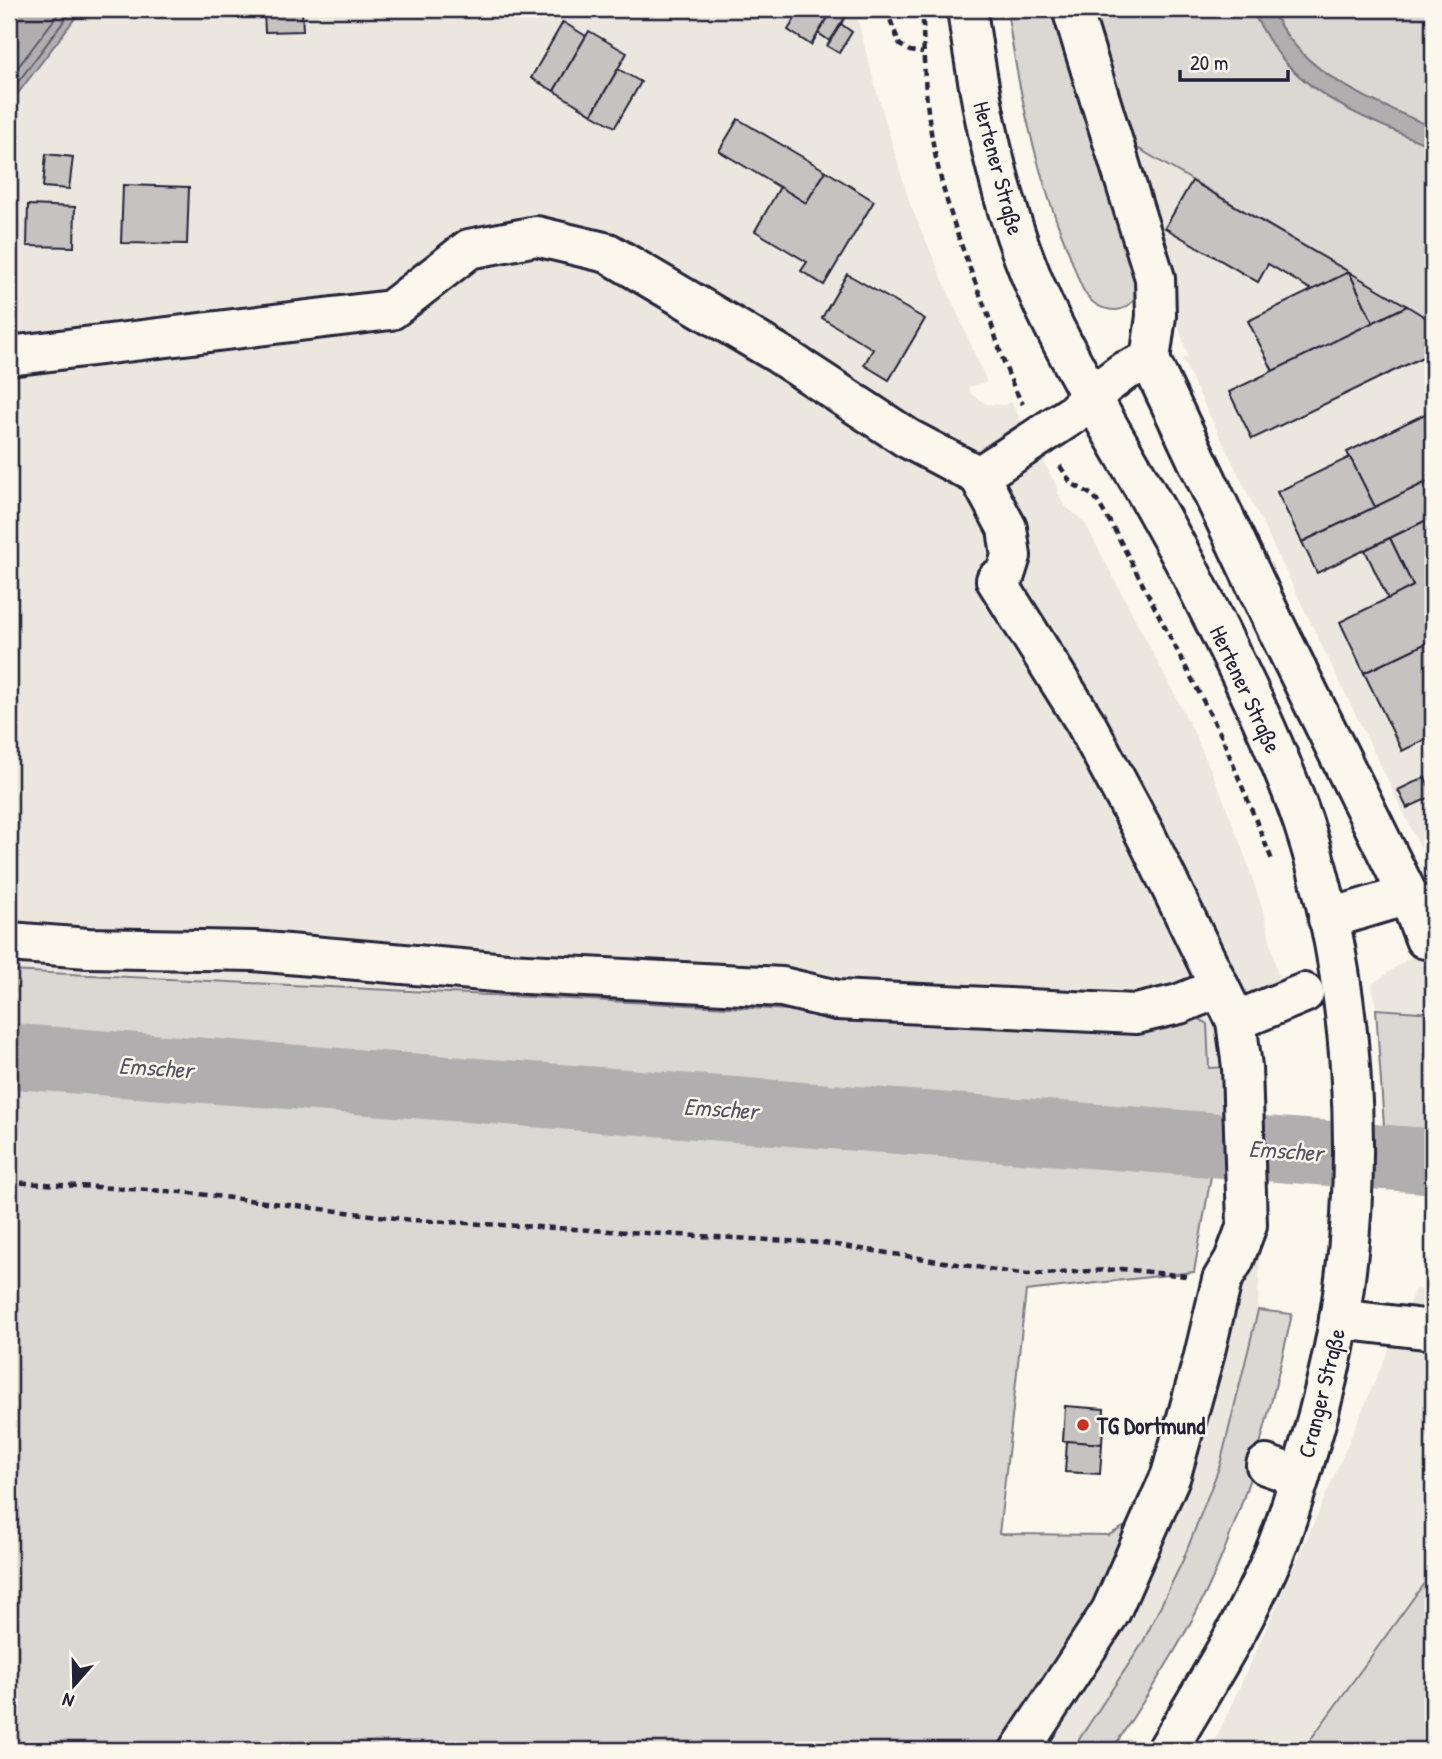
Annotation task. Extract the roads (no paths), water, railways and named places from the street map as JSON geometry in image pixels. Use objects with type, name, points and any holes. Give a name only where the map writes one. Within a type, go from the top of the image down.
[{"type":"main road","name":"Hertener Straße","points":[[967,9],[975,70],[994,164],[1013,229],[1044,306],[1091,396],[1194,579],[1283,766],[1304,827],[1328,919],[1344,1005]]},
{"type":"main road","points":[[1072,9],[1155,278],[1156,316],[1150,360],[1275,625],[1408,895],[1425,939]]},
{"type":"main road","points":[[9,356],[391,310],[469,249],[536,236],[608,253],[779,354],[907,438],[979,476],[1007,528],[1011,556],[1005,575],[996,580],[1085,722],[1146,836],[1236,1021],[1242,1067],[1247,1225],[1234,1260],[1222,1280],[1171,1475],[1111,1611],[1020,1750]]},
{"type":"main road","points":[[979,476],[1072,415],[1091,396],[1123,372],[1150,360]]},
{"type":"main road","points":[[1328,919],[1408,895]]},
{"type":"main road","points":[[9,942],[88,948],[254,951],[507,973],[782,987],[837,1000],[1136,1014],[1180,1004],[1219,988]]},
{"type":"main road","points":[[1236,1021],[1304,993]]},
{"type":"main road","name":"Cranger Straße","points":[[1150,1742],[1242,1624],[1275,1551],[1283,1471],[1322,1402],[1339,1319],[1349,1233],[1352,1121],[1344,1005]]},
{"type":"main road","points":[[1339,1319],[1433,1330]]},
{"type":"water","points":[[9,9],[82,9],[9,105]]},
{"type":"water","points":[[1251,9],[1271,9],[1285,33],[1301,52],[1340,83],[1433,128],[1433,147],[1356,113],[1319,92],[1282,58]]},
{"type":"waterway","name":"Emscher","points":[[9,1056],[1433,1161]]},
{"type":"place","name":"TG Dortmund","points":[[1083,1425]]}]
